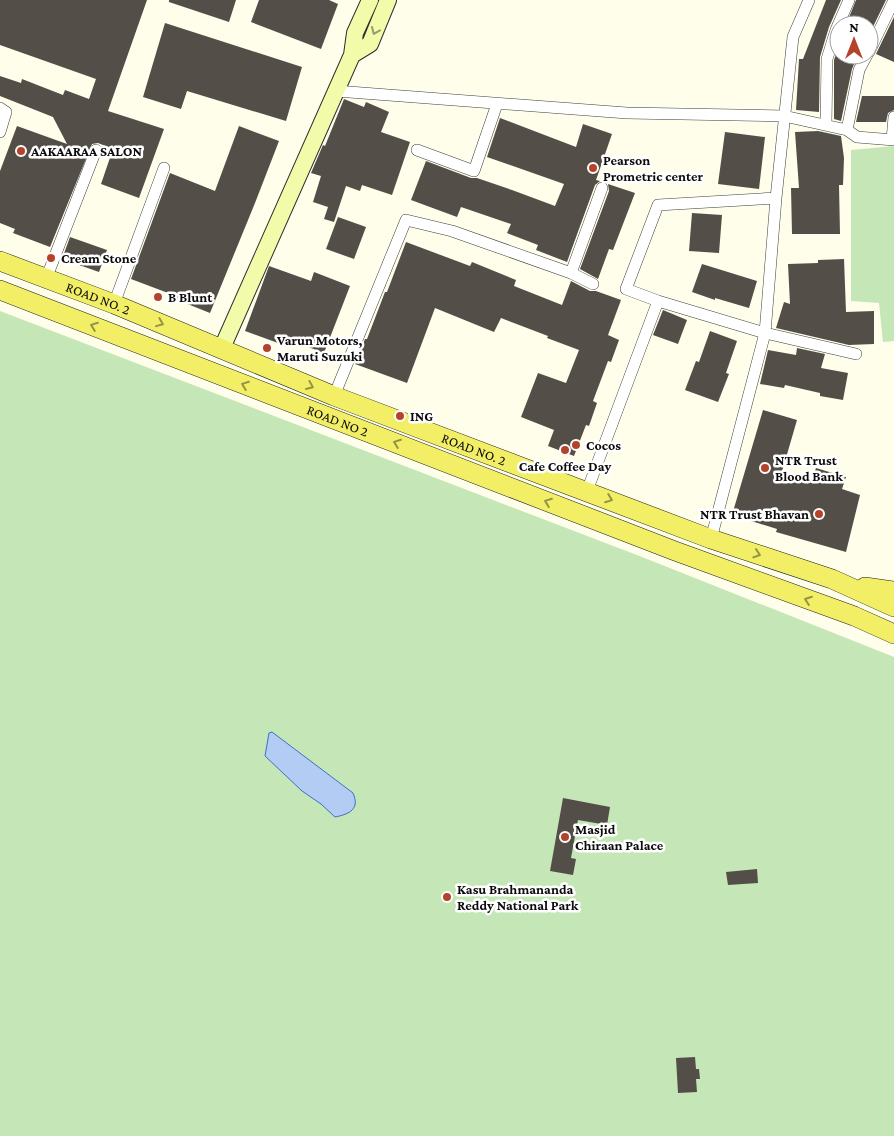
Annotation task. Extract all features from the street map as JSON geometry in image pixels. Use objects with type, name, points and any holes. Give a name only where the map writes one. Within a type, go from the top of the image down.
[{"type":"main road","points":[[222,348],[352,55],[355,33],[370,0]]},
{"type":"main road","points":[[352,55],[370,44],[388,0]]},
{"type":"main road","name":"ROAD NO. 2","points":[[0,262],[114,304],[334,396],[711,538],[832,579],[872,588],[892,600]]},
{"type":"main road","name":"ROAD NO 2","points":[[0,290],[676,551],[854,616]]},
{"type":"main road","points":[[854,616],[892,600]]},
{"type":"main road","points":[[854,616],[891,630]]},
{"type":"street","points":[[711,538],[765,333],[776,198],[793,37],[809,0]]},
{"type":"street","points":[[826,124],[827,59],[849,0]]},
{"type":"street","points":[[879,31],[894,0]]},
{"type":"street","points":[[847,130],[859,70],[862,65]]},
{"type":"street","points":[[336,91],[627,113],[784,116],[847,130],[856,137],[893,140],[894,117]]},
{"type":"street","points":[[416,150],[474,171],[497,104]]},
{"type":"street","points":[[0,108],[6,112],[0,132]]},
{"type":"street","points":[[46,279],[96,150]]},
{"type":"street","points":[[114,304],[164,168]]},
{"type":"street","points":[[571,273],[602,188]]},
{"type":"street","points":[[776,198],[658,205],[626,289],[658,301],[765,333],[856,354]]},
{"type":"street","points":[[334,396],[406,220],[452,231],[571,273],[593,284]]},
{"type":"street","points":[[587,491],[658,301]]},
{"type":"green space","points":[[894,146],[894,341],[883,342],[879,303],[851,301],[851,150]]},
{"type":"green space","name":"Kasu Brahmananda Reddy National Park","points":[[0,311],[642,557],[894,657],[894,1136],[0,1136]]},
{"type":"water","points":[[272,732],[353,793],[355,803],[352,810],[335,817],[321,804],[302,791],[265,756],[269,733]]},
{"type":"building","points":[[0,0],[147,0],[108,111],[164,129],[139,198],[101,184],[113,149],[98,143],[92,144],[50,247],[13,233],[15,229],[0,223],[0,171],[17,126],[67,144],[53,117],[0,96],[0,76],[21,83],[22,79],[63,95],[65,90],[89,99],[96,79],[0,45]]},
{"type":"building","points":[[169,0],[236,0],[229,22],[169,2]]},
{"type":"building","points":[[259,0],[329,0],[338,4],[321,49],[251,22]]},
{"type":"building","points":[[826,0],[841,0],[834,15],[829,15],[829,27],[820,57],[819,112],[796,110],[799,59],[803,59]]},
{"type":"building","points":[[856,0],[886,0],[879,15],[850,15]]},
{"type":"building","points":[[894,17],[894,62],[879,55],[879,48]]},
{"type":"building","points":[[165,23],[302,67],[286,121],[187,91],[181,109],[143,97]]},
{"type":"building","points":[[834,65],[854,65],[841,121],[834,119]]},
{"type":"building","points":[[862,96],[894,96],[894,110],[888,113],[886,122],[856,122]]},
{"type":"building","points":[[344,99],[364,107],[366,102],[389,112],[381,132],[410,142],[392,195],[362,185],[360,191],[346,186],[334,222],[324,219],[328,207],[313,202],[321,176],[311,173],[323,145],[325,146]]},
{"type":"building","points":[[500,118],[576,147],[583,124],[612,134],[596,180],[600,181],[595,185],[567,262],[536,250],[538,245],[507,233],[511,224],[461,207],[457,217],[411,200],[426,161],[555,206],[564,184],[487,157]]},
{"type":"building","points":[[239,126],[279,141],[210,313],[175,299],[176,296],[131,279],[170,173],[215,191]]},
{"type":"building","points":[[818,131],[841,136],[844,158],[843,185],[839,185],[840,234],[792,234],[791,188],[799,188],[795,132]]},
{"type":"building","points":[[725,132],[765,137],[759,189],[718,184]]},
{"type":"building","points":[[608,184],[635,193],[613,250],[609,249],[598,279],[580,269],[609,191]]},
{"type":"building","points":[[692,213],[722,215],[719,253],[689,251]]},
{"type":"building","points":[[338,217],[366,227],[354,259],[326,249]]},
{"type":"building","points":[[70,237],[107,250],[99,272],[62,259]]},
{"type":"building","points":[[406,242],[470,266],[472,262],[516,280],[514,286],[562,305],[571,281],[590,291],[596,291],[621,300],[608,335],[619,340],[611,362],[608,361],[593,401],[597,403],[589,426],[586,425],[574,456],[548,446],[554,430],[521,417],[538,373],[566,383],[579,350],[547,338],[548,336],[501,318],[494,332],[435,308],[407,383],[355,364],[385,292],[387,292]]},
{"type":"building","points":[[844,259],[846,312],[874,311],[874,344],[849,345],[776,328],[784,302],[790,304],[788,264],[818,263],[818,260]]},
{"type":"building","points":[[702,264],[757,281],[749,308],[692,292]]},
{"type":"building","points":[[269,266],[311,281],[314,272],[350,286],[324,353],[280,336],[278,343],[245,331]]},
{"type":"building","points":[[663,310],[687,320],[678,344],[653,335]]},
{"type":"building","points":[[710,331],[737,341],[726,373],[729,374],[718,402],[685,390],[696,361],[699,362]]},
{"type":"building","points":[[797,348],[825,354],[821,368],[848,373],[843,400],[820,396],[820,393],[785,385],[784,388],[760,384],[768,350],[796,355]]},
{"type":"building","points":[[763,410],[797,420],[781,475],[812,480],[816,468],[846,477],[842,489],[860,495],[846,552],[776,532],[777,529],[732,515]]},
{"type":"building","points":[[563,798],[610,807],[607,825],[578,820],[571,858],[576,859],[573,875],[550,871]]},
{"type":"building","points":[[757,869],[758,883],[728,885],[726,872]]},
{"type":"building","points":[[695,1057],[696,1069],[699,1069],[700,1079],[696,1079],[697,1092],[678,1093],[676,1058]]},
{"type":"place","name":"AAKAARAA SALON","points":[[21,151]]},
{"type":"place","name":"Pearson Prometric center","points":[[593,168]]},
{"type":"place","name":"Cream Stone","points":[[51,258]]},
{"type":"place","name":"B Blunt","points":[[158,297]]},
{"type":"place","name":"Varun Motors, Maruti Suzuki","points":[[267,348]]},
{"type":"place","name":"ING","points":[[400,416]]},
{"type":"place","name":"Cocos","points":[[576,445]]},
{"type":"place","name":"Cafe Coffee Day","points":[[565,450]]},
{"type":"place","name":"NTR Trust Blood Bank","points":[[765,468]]},
{"type":"place","name":"NTR Trust Bhavan","points":[[819,514]]},
{"type":"place","name":"Masjid Chiraan Palace","points":[[565,837]]},
{"type":"place","name":"Kasu Brahmananda Reddy National Park","points":[[447,897]]}]
